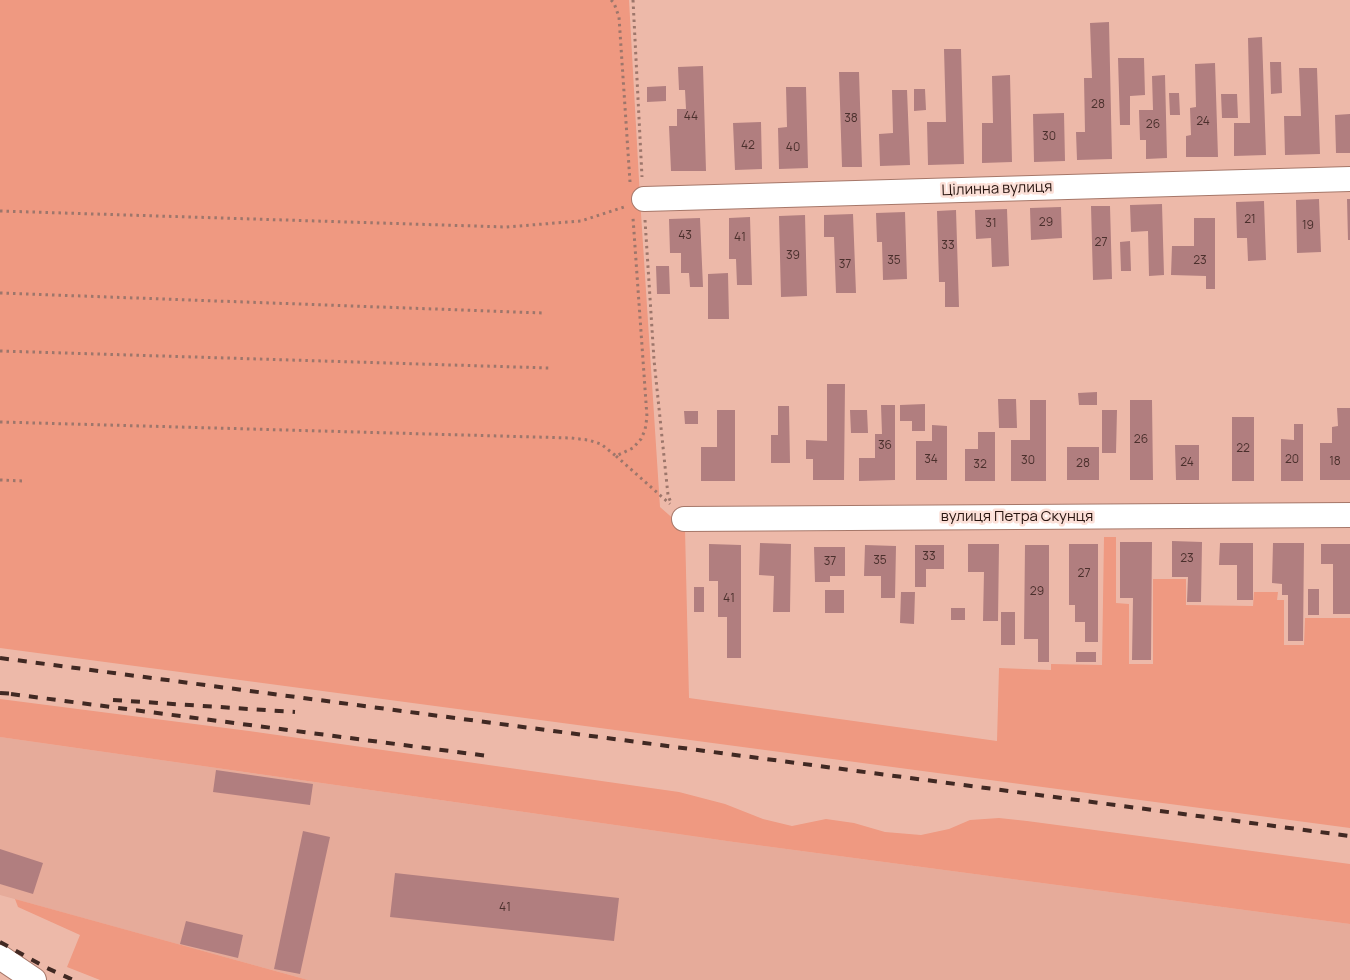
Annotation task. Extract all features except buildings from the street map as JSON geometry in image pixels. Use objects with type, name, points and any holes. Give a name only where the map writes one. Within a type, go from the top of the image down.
[{"type":"street","name":"Цілинна вулиця","points":[[638,202],[1350,179]]},
{"type":"street","name":"вулиця Петра Скунця","points":[[684,519],[1350,515]]},
{"type":"street","points":[[0,957],[34,980]]},
{"type":"path","points":[[0,422],[588,440],[601,444],[672,506],[668,495],[619,17],[611,0]]},
{"type":"path","points":[[616,456],[633,448],[642,439],[647,417],[638,202],[633,0]]},
{"type":"path","points":[[0,211],[506,228],[581,221],[638,202]]},
{"type":"path","points":[[0,293],[543,313]]},
{"type":"path","points":[[0,351],[549,368]]},
{"type":"path","points":[[0,480],[24,481]]},
{"type":"shaded area","points":[[0,0],[629,0],[660,507],[685,529],[689,698],[997,741],[999,668],[1051,670],[1051,664],[1102,665],[1104,537],[1116,537],[1116,603],[1129,604],[1129,664],[1153,664],[1153,579],[1186,579],[1186,605],[1253,606],[1254,592],[1278,592],[1277,600],[1284,600],[1284,645],[1304,645],[1305,618],[1350,618],[1350,828],[0,648]]},
{"type":"shaded area","points":[[0,699],[249,731],[679,792],[725,804],[763,819],[792,826],[826,819],[854,823],[885,832],[921,835],[949,829],[970,820],[999,818],[1350,864],[1350,924],[734,842],[0,737]]},
{"type":"shaded area","points":[[0,737],[734,842],[1350,924],[1350,980],[308,980],[0,895]]},
{"type":"shaded area","points":[[15,899],[308,980],[100,980],[67,967],[80,935],[18,907]]},
{"type":"railway","points":[[0,658],[1350,836]]},
{"type":"railway","points":[[0,693],[18,694]]},
{"type":"railway","points":[[11,694],[488,756]]},
{"type":"railway","points":[[113,700],[295,712]]},
{"type":"railway","points":[[0,942],[73,980]]}]
